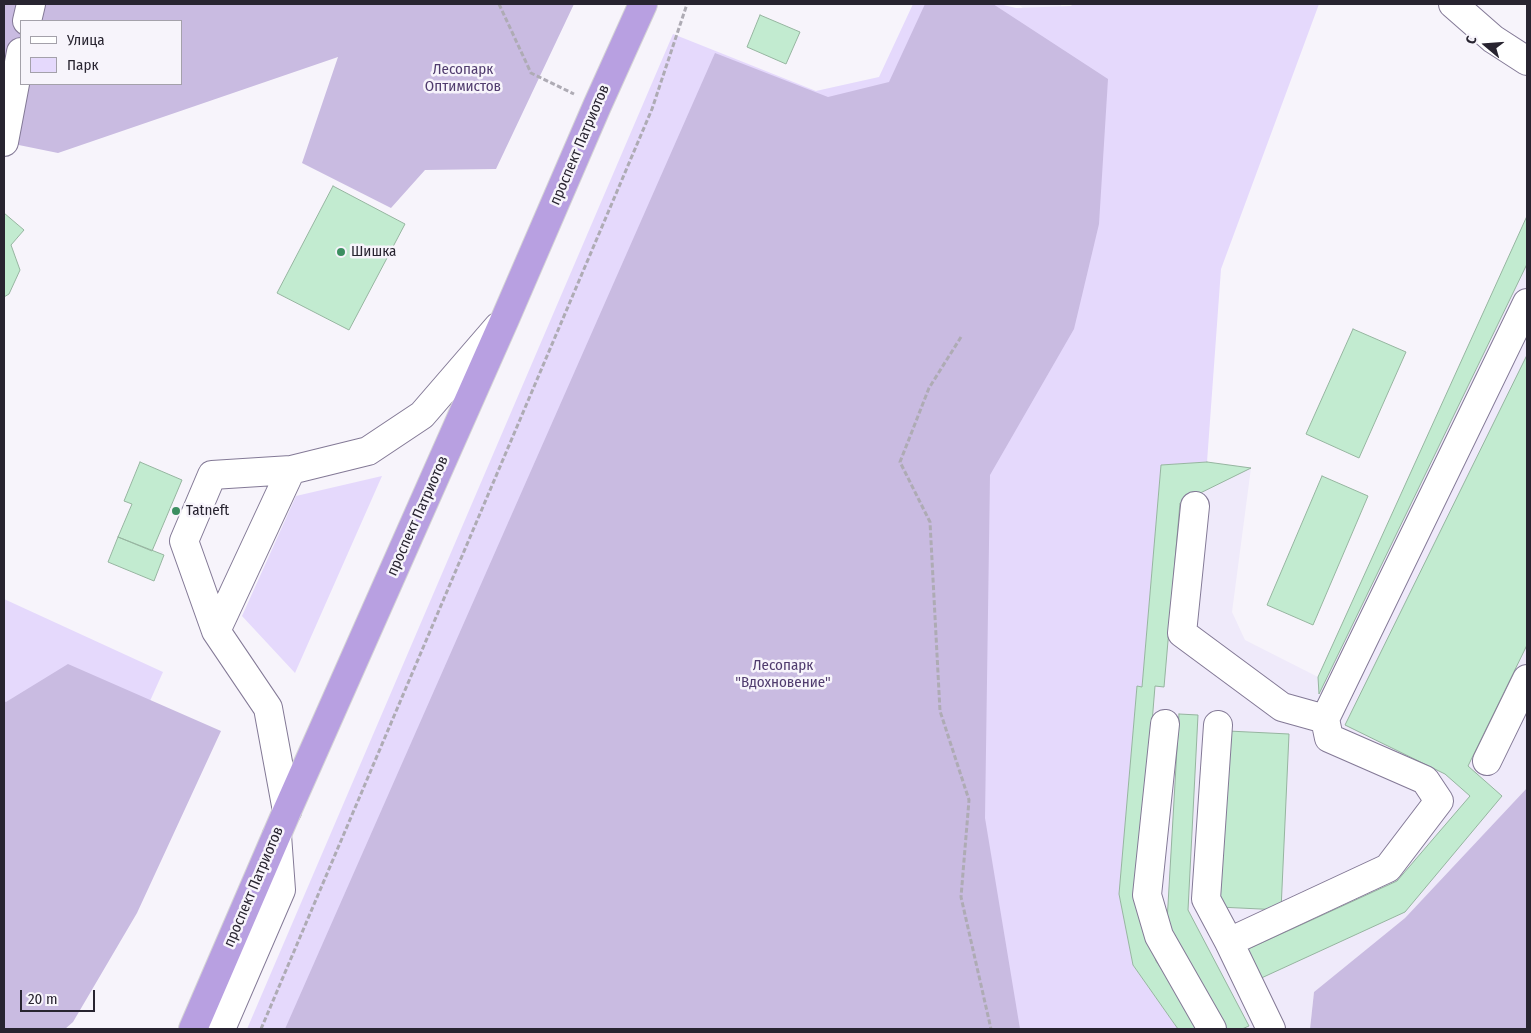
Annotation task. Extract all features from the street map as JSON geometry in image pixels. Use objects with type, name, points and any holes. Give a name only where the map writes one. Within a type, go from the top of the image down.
[{"type":"highway","name":"проспект Патриотов","points":[[193,1029],[643,4]]},
{"type":"street","points":[[27,20],[31,4]]},
{"type":"street","points":[[1453,4],[1493,39],[1527,61]]},
{"type":"street","points":[[4,142],[20,57]]},
{"type":"street","points":[[1229,942],[1388,868],[1439,801],[1425,780],[1329,738],[1325,719],[1527,303]]},
{"type":"street","points":[[221,1029],[281,890],[282,823],[268,708],[216,631],[184,541],[212,475],[291,470],[368,451],[422,415],[505,319]]},
{"type":"street","points":[[216,631],[291,470]]},
{"type":"street","points":[[1195,506],[1182,633],[1282,707],[1325,719]]},
{"type":"street","points":[[1487,761],[1527,678]]},
{"type":"street","points":[[1165,724],[1148,895],[1159,936],[1212,1029]]},
{"type":"street","points":[[1218,725],[1206,899],[1229,942],[1270,1029]]},
{"type":"path","points":[[499,4],[531,73],[597,106]]},
{"type":"path","points":[[261,1029],[652,109],[687,4]]},
{"type":"path","points":[[961,337],[929,388],[900,462],[930,522],[940,711],[969,800],[961,897],[991,1029]]},
{"type":"shaded area","points":[[1018,4],[1062,4],[1048,29]]},
{"type":"shaded area","points":[[1527,233],[1527,788],[1405,918],[1314,992],[1310,1029],[1178,1029],[1133,965],[1119,894],[1137,686],[1142,687],[1161,465],[1207,462],[1251,468],[1232,612],[1245,640],[1318,677]]},
{"type":"green space","name":"Лесопарк Оптимистов","points":[[4,4],[574,4],[496,169],[425,170],[391,208],[302,163],[338,57],[58,153],[4,142]]},
{"type":"green space","name":"Лесопарк \"Вдохновение\"","points":[[913,4],[999,4],[1016,8],[1071,6],[1073,4],[1319,4],[1221,269],[1207,462],[1161,465],[1142,687],[1137,687],[1119,894],[1133,965],[1178,1029],[247,1029],[673,34],[816,91],[879,77]]},
{"type":"green space","name":"Лесопарк \"Вдохновение\"","points":[[925,4],[993,4],[1108,79],[1099,224],[1074,329],[990,475],[985,818],[1020,1029],[285,1029],[715,53],[828,97],[889,82]]},
{"type":"green space","points":[[382,476],[295,673],[242,616],[296,496]]},
{"type":"green space","points":[[4,599],[163,672],[4,1026]]},
{"type":"green space","points":[[68,664],[221,731],[137,913],[73,1022],[65,1029],[4,1029],[4,701],[6,702]]},
{"type":"green space","points":[[1527,788],[1527,1029],[1310,1029],[1314,992],[1405,918]]},
{"type":"building","points":[[760,15],[800,32],[786,64],[747,47]]},
{"type":"building","points":[[333,186],[405,224],[349,330],[277,293]]},
{"type":"building","points":[[4,213],[24,230],[11,245],[20,270],[9,294],[4,297]]},
{"type":"building","points":[[1527,216],[1527,264],[1319,694],[1318,677]]},
{"type":"building","points":[[1353,329],[1406,352],[1359,458],[1306,434]]},
{"type":"building","points":[[1527,355],[1527,645],[1468,766],[1502,796],[1405,912],[1257,980],[1244,951],[1397,881],[1470,796],[1445,774],[1345,725]]},
{"type":"building","points":[[140,462],[182,480],[152,551],[118,537],[132,504],[124,501]]},
{"type":"building","points":[[1207,462],[1251,468],[1180,503],[1164,687],[1155,686],[1138,894],[1156,961],[1203,1029],[1178,1029],[1133,965],[1119,894],[1137,686],[1142,687],[1161,465]]},
{"type":"building","points":[[1322,476],[1368,496],[1313,625],[1267,605]]},
{"type":"building","points":[[118,537],[164,555],[154,581],[108,562]]},
{"type":"building","points":[[1179,714],[1198,715],[1188,910],[1249,1026],[1242,1029],[1225,1029],[1167,922]]},
{"type":"building","points":[[1228,731],[1289,734],[1281,910],[1219,907]]},
{"type":"place","name":"Шишка","points":[[341,252]]},
{"type":"place","name":"Tatneft","points":[[176,511]]}]
